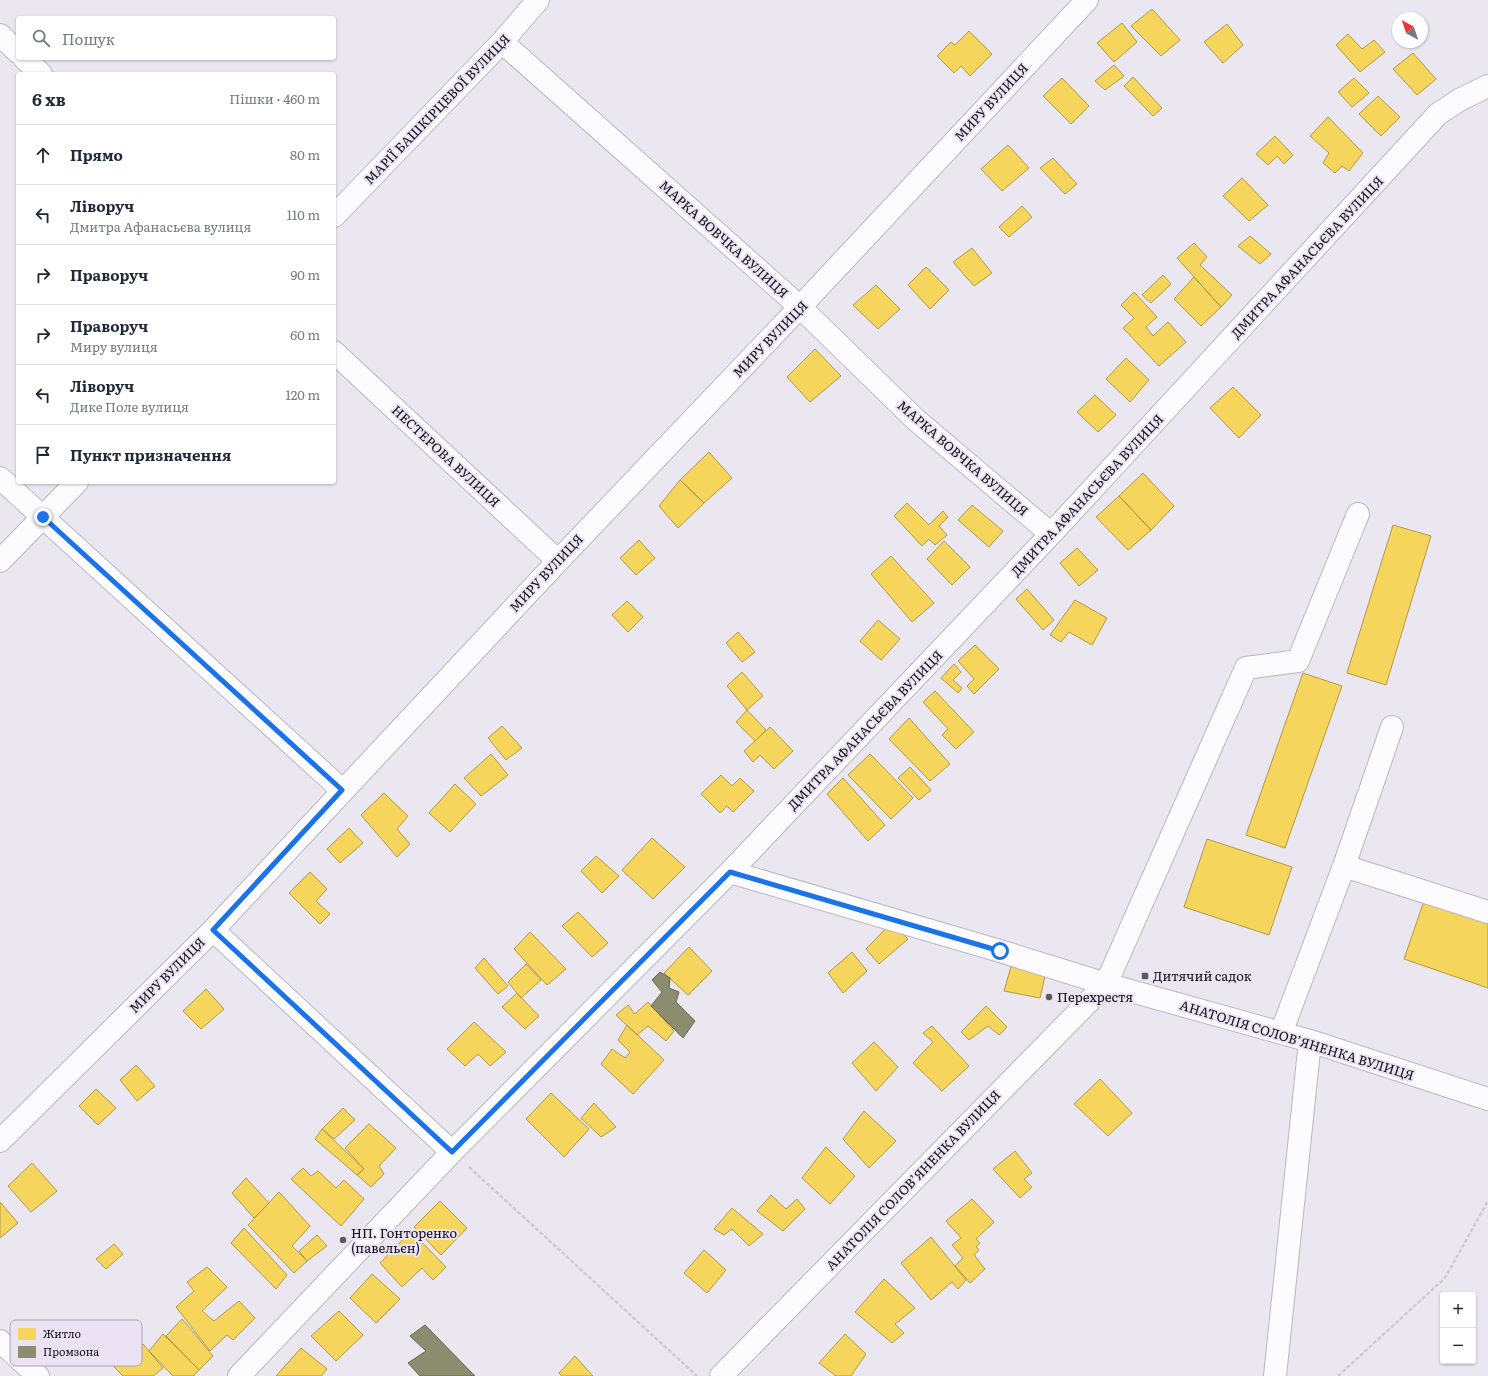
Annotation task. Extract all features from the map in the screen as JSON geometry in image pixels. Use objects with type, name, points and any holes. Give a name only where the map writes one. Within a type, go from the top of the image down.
[{"type":"street","name":"МАРІЇ БАШКІРЦЕВОЇ ВУЛИЦЯ","points":[[336,214],[502,42],[538,0]]},
{"type":"street","name":"МИРУ ВУЛИЦЯ","points":[[2,1134],[213,930],[342,790],[800,307],[1087,0]]},
{"type":"street","points":[[0,35],[16,50]]},
{"type":"street","name":"МАРКА ВОВЧКА ВУЛИЦЯ","points":[[502,42],[800,307],[915,419],[1052,534]]},
{"type":"street","points":[[26,60],[39,72]]},
{"type":"street","name":"ДМИТРА АФАНАСЬЄВА ВУЛИЦЯ","points":[[238,1376],[452,1152],[730,872],[1052,534],[1438,114],[1461,99],[1488,86]]},
{"type":"street","name":"НЕСТЕРОВА ВУЛИЦЯ","points":[[336,354],[558,561]]},
{"type":"street","points":[[0,478],[342,790]]},
{"type":"street","points":[[0,561],[75,484]]},
{"type":"street","points":[[1106,984],[1246,668],[1298,661],[1358,514]]},
{"type":"street","points":[[1281,1033],[1344,866],[1392,728]]},
{"type":"street","points":[[1344,866],[1488,912]]},
{"type":"street","name":"АНАТОЛІЯ СОЛОВ’ЯНЕНКА ВУЛИЦЯ","points":[[730,872],[1000,951],[1106,984],[1310,1041],[1488,1098]]},
{"type":"street","points":[[213,930],[452,1152]]},
{"type":"street","name":"АНАТОЛІЯ СОЛОВ’ЯНЕНКА ВУЛИЦЯ","points":[[720,1376],[1106,984]]},
{"type":"street","points":[[1275,1376],[1310,1041]]},
{"type":"street","points":[[0,1341],[10,1350]]},
{"type":"street","points":[[27,1366],[38,1376]]},
{"type":"path","points":[[452,1152],[697,1376]]},
{"type":"path","points":[[1338,1376],[1445,1278],[1488,1201]]},
{"type":"building: Житло","points":[[1152,9],[1180,40],[1161,56],[1131,26]]},
{"type":"building: Житло","points":[[1122,23],[1137,42],[1114,62],[1097,43]]},
{"type":"building: Житло","points":[[1227,24],[1243,45],[1223,63],[1204,42]]},
{"type":"building: Житло","points":[[969,31],[992,54],[970,76],[961,66],[954,73],[937,56],[951,42],[955,45]]},
{"type":"building: Житло","points":[[1348,34],[1362,49],[1374,40],[1385,52],[1360,72],[1336,45]]},
{"type":"building: Житло","points":[[1413,53],[1436,79],[1417,95],[1393,69]]},
{"type":"building: Житло","points":[[1114,65],[1124,76],[1105,90],[1095,81]]},
{"type":"building: Житло","points":[[1133,77],[1162,108],[1153,116],[1124,86]]},
{"type":"building: Житло","points":[[1062,78],[1089,106],[1071,124],[1043,96]]},
{"type":"building: Житло","points":[[1354,78],[1369,93],[1352,107],[1338,92]]},
{"type":"building: Житло","points":[[1378,96],[1400,117],[1381,136],[1359,114]]},
{"type":"building: Житло","points":[[1328,117],[1363,153],[1349,171],[1342,166],[1335,173],[1323,163],[1329,153],[1310,136]]},
{"type":"building: Житло","points":[[1275,136],[1293,155],[1284,164],[1277,156],[1268,165],[1256,154]]},
{"type":"building: Житло","points":[[1008,145],[1029,168],[1002,191],[981,169]]},
{"type":"building: Житло","points":[[1053,158],[1077,184],[1065,194],[1040,168]]},
{"type":"building: Житло","points":[[1242,178],[1268,205],[1249,221],[1223,196]]},
{"type":"building: Житло","points":[[1022,206],[1032,217],[1009,237],[999,227]]},
{"type":"building: Житло","points":[[1250,236],[1271,254],[1260,264],[1238,246]]},
{"type":"building: Житло","points":[[1194,243],[1207,257],[1200,265],[1232,295],[1221,307],[1177,258]]},
{"type":"building: Житло","points":[[972,248],[992,273],[974,286],[953,262]]},
{"type":"building: Житло","points":[[926,267],[949,290],[930,309],[908,285]]},
{"type":"building: Житло","points":[[1163,275],[1171,284],[1151,303],[1142,295]]},
{"type":"building: Житло","points":[[1194,277],[1221,307],[1201,326],[1174,299]]},
{"type":"building: Житло","points":[[876,285],[900,309],[878,329],[853,305]]},
{"type":"building: Житло","points":[[1134,292],[1157,317],[1146,327],[1153,336],[1168,322],[1186,342],[1159,366],[1123,328],[1134,318],[1121,305]]},
{"type":"building: Житло","points":[[815,349],[841,376],[810,402],[787,377]]},
{"type":"building: Житло","points":[[1126,358],[1149,380],[1130,402],[1106,379]]},
{"type":"building: Житло","points":[[1233,387],[1261,415],[1239,438],[1210,408]]},
{"type":"building: Житло","points":[[1095,395],[1116,415],[1098,432],[1077,412]]},
{"type":"building: Житло","points":[[709,452],[732,478],[704,503],[680,480]]},
{"type":"building: Житло","points":[[1143,473],[1174,506],[1151,530],[1119,496]]},
{"type":"building: Житло","points":[[680,480],[704,503],[678,528],[659,506]]},
{"type":"building: Житло","points":[[1119,496],[1151,530],[1128,550],[1096,517]]},
{"type":"building: Житло","points":[[907,503],[929,525],[943,511],[948,517],[939,526],[947,535],[935,545],[929,539],[922,546],[894,516]]},
{"type":"building: Житло","points":[[972,505],[1003,531],[989,547],[958,520]]},
{"type":"building: Житло","points":[[1393,525],[1431,536],[1386,685],[1347,673]]},
{"type":"building: Житло","points":[[639,540],[655,558],[636,575],[620,558]]},
{"type":"building: Житло","points":[[944,541],[970,567],[952,585],[927,559]]},
{"type":"building: Житло","points":[[1077,548],[1098,570],[1079,586],[1060,563]]},
{"type":"building: Житло","points":[[891,556],[934,603],[912,622],[871,574]]},
{"type":"building: Житло","points":[[1027,589],[1054,620],[1043,630],[1016,599]]},
{"type":"building: Житло","points":[[1075,600],[1107,618],[1092,645],[1069,632],[1061,642],[1050,635]]},
{"type":"building: Житло","points":[[627,601],[643,617],[628,632],[612,615]]},
{"type":"building: Житло","points":[[878,620],[900,639],[881,660],[860,641]]},
{"type":"building: Житло","points":[[738,632],[755,652],[742,662],[726,643]]},
{"type":"building: Житло","points":[[975,645],[999,669],[974,694],[967,686],[974,679],[958,661]]},
{"type":"building: Житло","points":[[954,664],[961,672],[953,680],[962,688],[958,693],[941,678]]},
{"type":"building: Житло","points":[[742,672],[763,696],[747,710],[727,686]]},
{"type":"building: Житло","points":[[1303,673],[1342,686],[1285,848],[1246,835]]},
{"type":"building: Житло","points":[[935,691],[974,732],[956,749],[942,735],[948,729],[923,702]]},
{"type":"building: Житло","points":[[747,710],[766,730],[755,741],[736,722]]},
{"type":"building: Житло","points":[[909,718],[950,764],[930,781],[889,739]]},
{"type":"building: Житло","points":[[502,726],[522,748],[506,760],[488,738]]},
{"type":"building: Житло","points":[[770,727],[793,751],[774,769],[760,755],[753,762],[744,751]]},
{"type":"building: Житло","points":[[491,754],[508,775],[481,796],[464,778]]},
{"type":"building: Житло","points":[[870,754],[913,798],[891,819],[848,775]]},
{"type":"building: Житло","points":[[910,767],[931,790],[919,800],[898,778]]},
{"type":"building: Житло","points":[[721,775],[732,786],[740,778],[754,791],[733,812],[727,806],[720,813],[701,794]]},
{"type":"building: Житло","points":[[843,778],[885,825],[868,841],[827,794]]},
{"type":"building: Житло","points":[[455,784],[476,804],[450,832],[429,813]]},
{"type":"building: Житло","points":[[384,793],[408,816],[397,829],[410,844],[397,857],[361,815]]},
{"type":"building: Житло","points":[[349,828],[363,843],[340,863],[327,849]]},
{"type":"building: Житло","points":[[652,838],[685,867],[653,899],[622,870]]},
{"type":"building: Житло","points":[[1207,839],[1292,867],[1269,935],[1184,907]]},
{"type":"building: Житло","points":[[596,856],[619,876],[602,893],[581,871]]},
{"type":"building: Житло","points":[[310,872],[327,889],[316,901],[330,914],[320,924],[289,893]]},
{"type":"building: Житло","points":[[1424,901],[1488,923],[1488,988],[1404,959]]},
{"type":"building: Житло","points":[[578,912],[608,943],[592,957],[562,926]]},
{"type":"building: Житло","points":[[891,923],[908,939],[879,964],[866,949]]},
{"type":"building: Житло","points":[[530,932],[566,969],[547,985],[514,949]]},
{"type":"building: Житло","points":[[689,947],[712,971],[688,995],[664,973]]},
{"type":"building: Житло","points":[[852,952],[867,971],[843,993],[828,973]]},
{"type":"building: Житло","points":[[484,958],[508,986],[498,994],[475,968]]},
{"type":"building: Житло","points":[[1012,963],[1046,972],[1040,998],[1004,991]]},
{"type":"building: Житло","points":[[526,964],[541,980],[521,998],[508,982]]},
{"type":"building: Житло","points":[[206,989],[224,1009],[201,1029],[183,1011]]},
{"type":"building: Житло","points":[[517,993],[539,1016],[525,1029],[502,1007]]},
{"type":"building: Житло","points":[[648,1002],[674,1031],[666,1041],[648,1026],[637,1035],[616,1015],[628,1005],[635,1014]]},
{"type":"building: Житло","points":[[986,1006],[1007,1027],[999,1035],[988,1026],[969,1040],[961,1032]]},
{"type":"building: Житло","points":[[474,1022],[506,1052],[490,1066],[478,1054],[465,1066],[447,1049]]},
{"type":"building: Житло","points":[[627,1025],[664,1060],[633,1094],[601,1064],[612,1049],[625,1058],[630,1052],[618,1040]]},
{"type":"building: Житло","points":[[932,1026],[969,1066],[942,1091],[913,1063],[933,1042],[923,1033]]},
{"type":"building: Житло","points":[[874,1042],[898,1067],[876,1091],[852,1063]]},
{"type":"building: Житло","points":[[136,1065],[155,1086],[137,1101],[120,1080]]},
{"type":"building: Житло","points":[[1100,1079],[1132,1113],[1108,1136],[1074,1104]]},
{"type":"building: Житло","points":[[96,1089],[116,1108],[98,1125],[79,1106]]},
{"type":"building: Житло","points":[[551,1093],[589,1129],[564,1157],[526,1119]]},
{"type":"building: Житло","points":[[594,1103],[616,1127],[601,1137],[581,1118]]},
{"type":"building: Житло","points":[[343,1108],[355,1120],[334,1139],[322,1129]]},
{"type":"building: Житло","points":[[864,1111],[896,1141],[869,1168],[843,1139]]},
{"type":"building: Житло","points":[[369,1124],[396,1148],[379,1166],[384,1174],[371,1187],[357,1175],[364,1169],[345,1148]]},
{"type":"building: Житло","points":[[322,1129],[364,1169],[357,1175],[315,1139]]},
{"type":"building: Житло","points":[[826,1147],[855,1176],[830,1204],[802,1178]]},
{"type":"building: Житло","points":[[1015,1151],[1032,1173],[1024,1179],[1032,1187],[1020,1198],[993,1169]]},
{"type":"building: Житло","points":[[32,1163],[57,1191],[31,1212],[8,1186]]},
{"type":"building: Житло","points":[[303,1168],[311,1176],[318,1171],[336,1188],[344,1180],[364,1199],[341,1226],[291,1179]]},
{"type":"building: Житло","points":[[246,1178],[269,1203],[254,1218],[232,1193]]},
{"type":"building: Житло","points":[[279,1192],[310,1226],[292,1246],[307,1261],[294,1273],[248,1225]]},
{"type":"building: Житло","points":[[771,1195],[786,1209],[797,1199],[805,1209],[783,1231],[757,1211]]},
{"type":"building: Житло","points":[[972,1199],[994,1222],[976,1239],[980,1243],[976,1247],[979,1250],[974,1255],[985,1269],[970,1283],[955,1266],[963,1258],[952,1245],[961,1238],[946,1221]]},
{"type":"building: Житло","points":[[440,1201],[467,1228],[441,1255],[414,1227]]},
{"type":"building: Житло","points":[[0,1202],[18,1223],[0,1238]]},
{"type":"building: Житло","points":[[732,1208],[763,1234],[749,1246],[732,1229],[724,1235],[714,1229]]},
{"type":"building: Житло","points":[[244,1228],[287,1275],[276,1289],[231,1243]]},
{"type":"building: Житло","points":[[411,1231],[446,1267],[433,1280],[422,1268],[402,1287],[380,1263]]},
{"type":"building: Житло","points":[[317,1235],[327,1246],[307,1261],[299,1251]]},
{"type":"building: Житло","points":[[931,1237],[966,1280],[958,1289],[952,1282],[931,1300],[901,1263]]},
{"type":"building: Житло","points":[[114,1244],[123,1254],[106,1269],[96,1259]]},
{"type":"building: Житло","points":[[704,1250],[726,1270],[707,1293],[684,1273]]},
{"type":"building: Житло","points":[[207,1267],[227,1287],[202,1311],[214,1321],[239,1301],[255,1318],[233,1340],[227,1335],[210,1351],[176,1307],[194,1291],[187,1282]]},
{"type":"building: Житло","points":[[372,1274],[400,1299],[376,1323],[350,1298]]},
{"type":"building: Житло","points":[[884,1279],[915,1308],[895,1324],[904,1333],[892,1343],[855,1312]]},
{"type":"building: Житло","points":[[339,1311],[363,1335],[336,1361],[311,1336]]},
{"type":"building: Житло","points":[[182,1319],[213,1356],[199,1370],[166,1336]]},
{"type":"building: Житло","points":[[163,1334],[199,1370],[193,1376],[173,1376],[149,1351]]},
{"type":"building: Житло","points":[[845,1334],[866,1354],[851,1376],[836,1376],[819,1363]]},
{"type":"building: Житло","points":[[143,1344],[163,1368],[153,1376],[123,1376],[114,1367],[142,1366]]},
{"type":"building: Житло","points":[[301,1348],[327,1369],[321,1376],[276,1376]]},
{"type":"building: Житло","points":[[575,1356],[593,1376],[562,1376],[559,1373]]},
{"type":"building: Промзона","points":[[660,972],[670,978],[669,988],[679,992],[676,1002],[695,1021],[683,1038],[651,1006],[662,992],[652,980]]},
{"type":"building: Промзона","points":[[425,1325],[475,1376],[420,1376],[408,1363],[426,1351],[410,1336]]},
{"type":"place","name":"Дитячий садок","points":[[1145,976]]},
{"type":"place","name":"Перехрестя","points":[[1049,997]]},
{"type":"place","name":"НП. Гонторенко (павельєн)","points":[[343,1240]]},
{"type":"route","points":[[43,517],[342,790],[213,930],[452,1152],[614,991],[730,872],[1000,951]]}]
